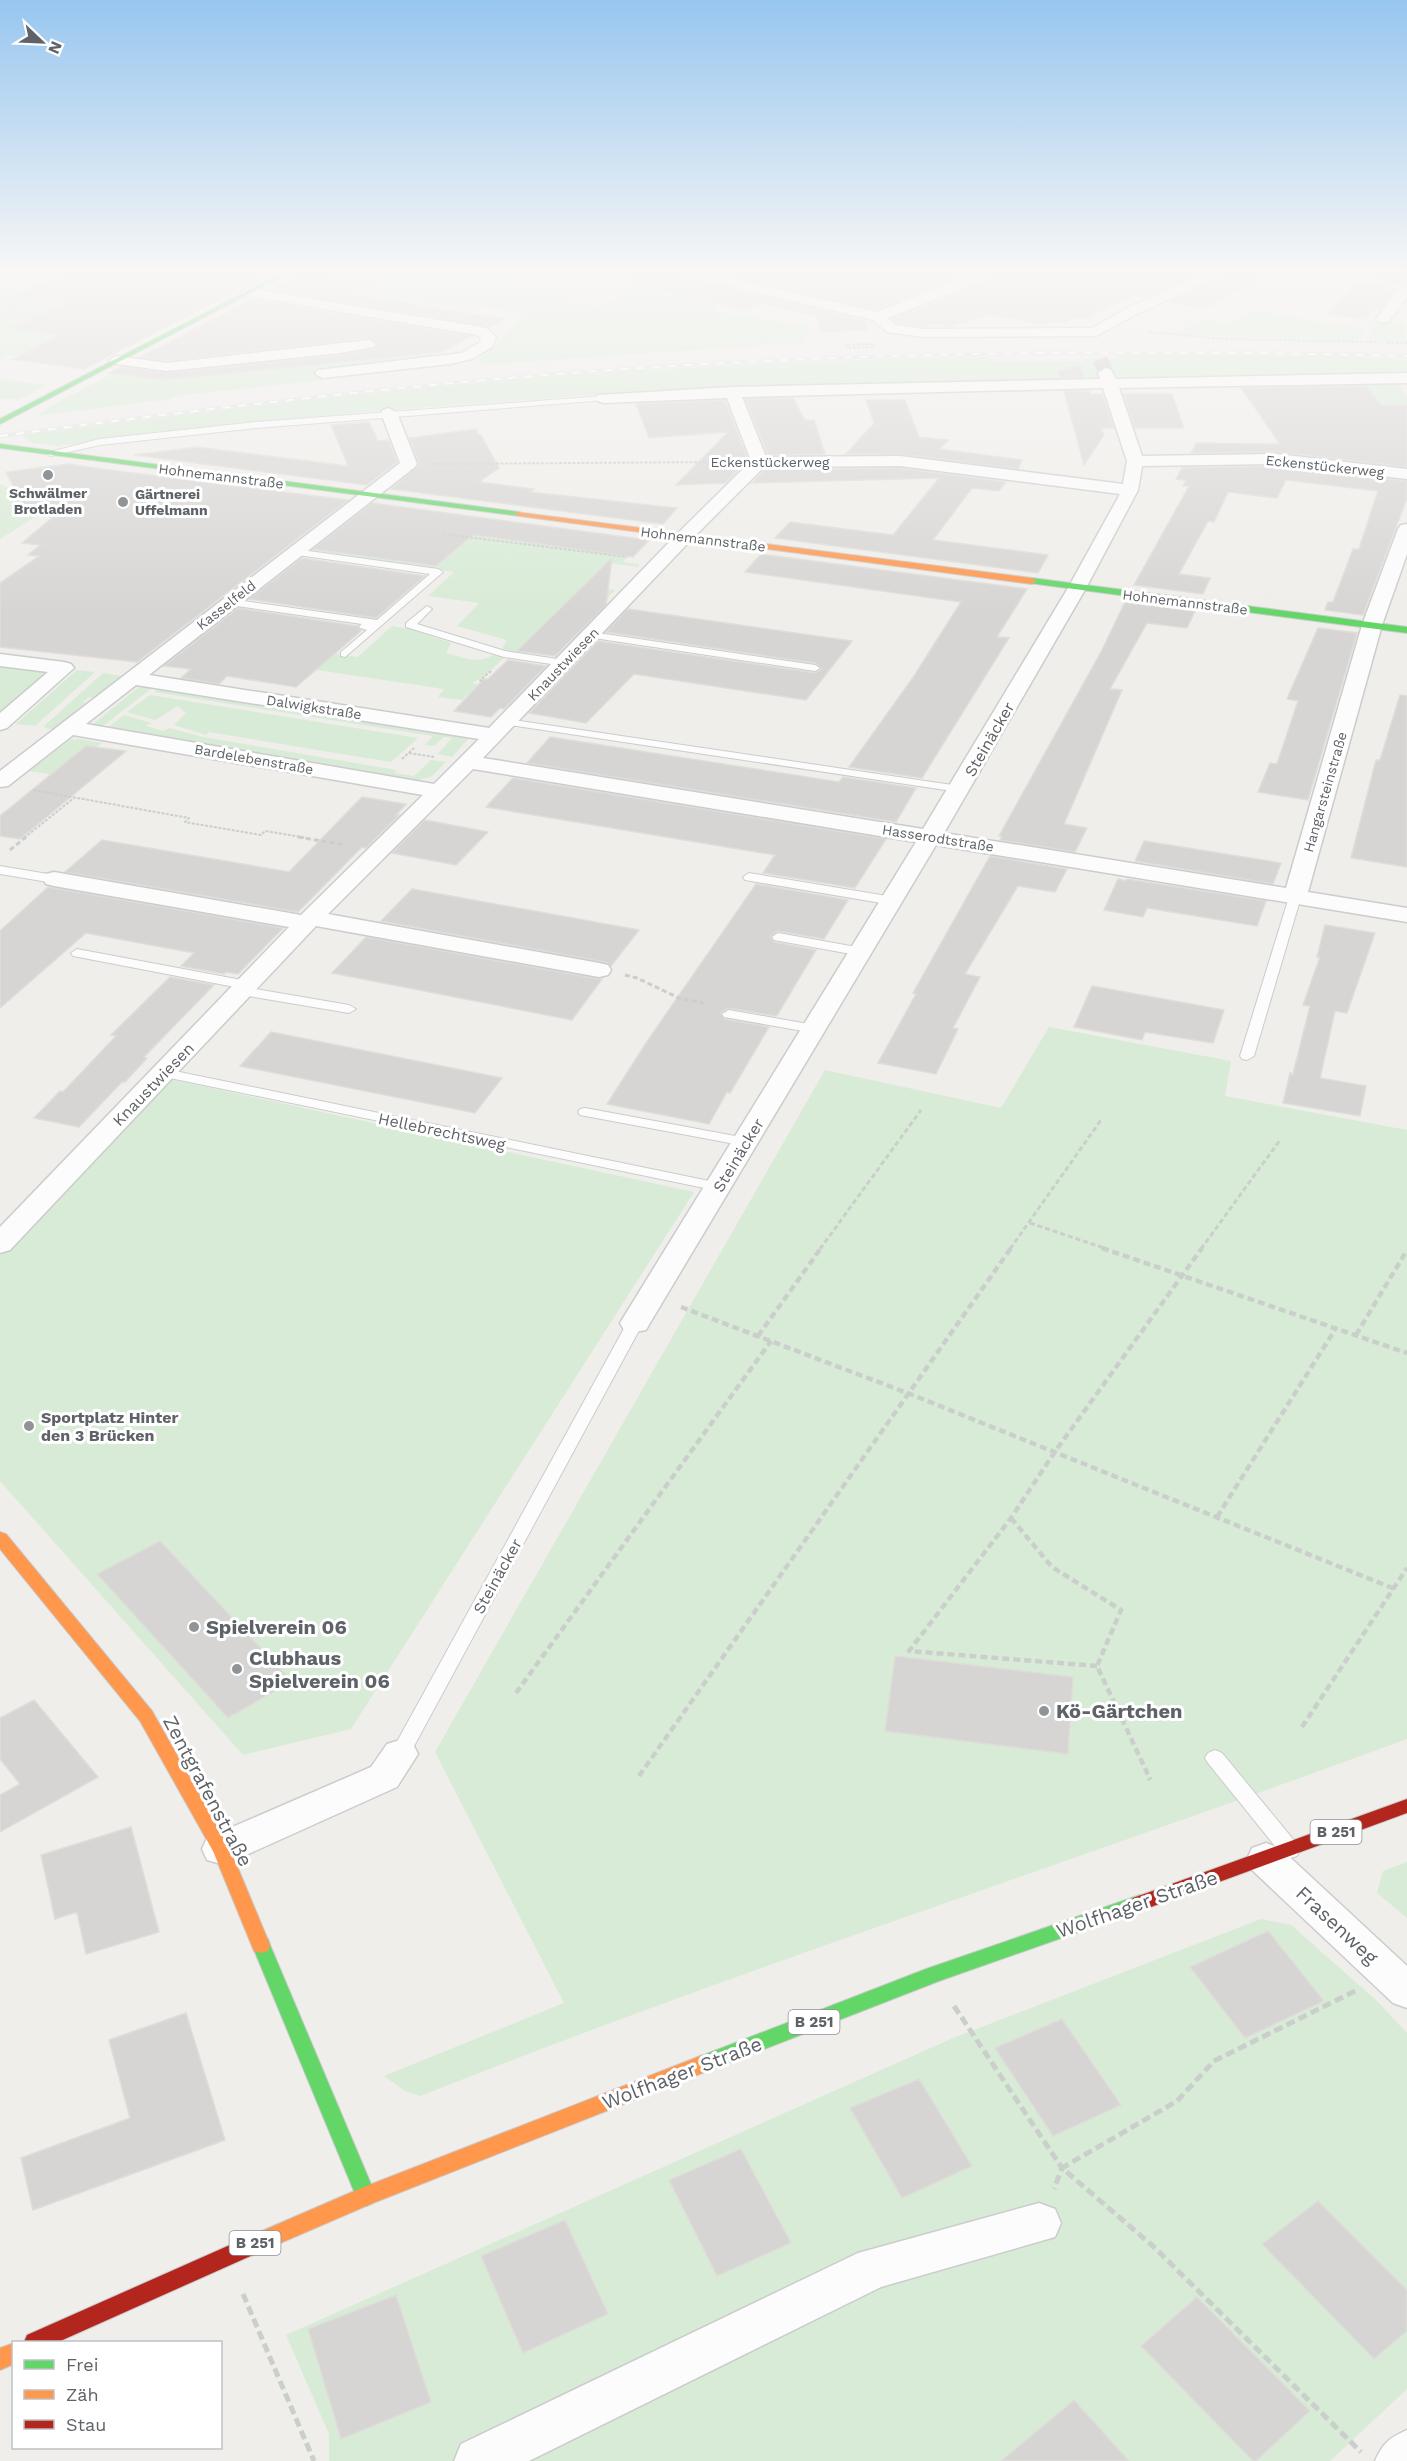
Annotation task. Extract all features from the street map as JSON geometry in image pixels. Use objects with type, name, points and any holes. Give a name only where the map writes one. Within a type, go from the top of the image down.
[{"type":"street","points":[[0,422],[68,386]]},
{"type":"street","points":[[603,398],[886,386]]},
{"type":"street","name":"Steinäcker","points":[[635,1323],[893,901],[1077,588],[1130,490],[1135,461],[1111,386]]},
{"type":"street","points":[[732,392],[760,462]]},
{"type":"street","points":[[389,413],[409,464]]},
{"type":"street","name":"Hohnemannstraße","points":[[0,446],[1407,630]]},
{"type":"street","name":"Eckenstückerweg","points":[[1135,461],[1277,459],[1407,474]]},
{"type":"street","name":"Eckenstückerweg","points":[[760,462],[900,461],[1130,490]]},
{"type":"street","name":"Knaustwiesen","points":[[0,1244],[308,921],[501,729],[684,537],[760,462]]},
{"type":"street","name":"Kasselfeld","points":[[0,781],[409,464]]},
{"type":"street","name":"Hangarsteinstraße","points":[[1294,897],[1372,625],[1407,529]]},
{"type":"street","points":[[0,660],[64,668],[0,724]]},
{"type":"street","name":"Dalwigkstraße","points":[[133,679],[501,729]]},
{"type":"street","name":"Bardelebenstraße","points":[[70,728],[439,791]]},
{"type":"street","name":"Hasserodtstraße","points":[[468,762],[1407,915]]},
{"type":"street","points":[[54,879],[599,970]]},
{"type":"street","name":"Zentgrafenstraße","points":[[0,1538],[146,1716],[221,1849],[366,2196]]},
{"type":"street","name":"Steinäcker","points":[[221,1849],[384,1777],[400,1754]]},
{"type":"street","name":"Wolfhager Straße","points":[[39,2341],[227,2255],[366,2196],[933,1976],[1278,1855],[1407,1806]]},
{"type":"street","name":"Frasenweg","points":[[1278,1855],[1398,1983]]},
{"type":"street","points":[[478,2461],[874,2268],[1039,2223]]},
{"type":"street","points":[[1400,2461],[1407,2454]]},
{"type":"lane","points":[[47,453],[100,442],[147,436],[389,413],[603,398]]},
{"type":"lane","points":[[227,604],[379,623],[438,572],[294,552]]},
{"type":"lane","points":[[227,604],[375,628],[345,654]]},
{"type":"lane","points":[[426,609],[410,625],[504,654],[564,663]]},
{"type":"lane","points":[[591,635],[815,668]]},
{"type":"lane","points":[[501,729],[959,789]]},
{"type":"lane","points":[[0,870],[54,879]]},
{"type":"lane","points":[[749,877],[893,901]]},
{"type":"lane","name":"Hangarsteinstraße","points":[[1247,1056],[1294,897]]},
{"type":"lane","points":[[778,937],[862,952]]},
{"type":"lane","points":[[77,953],[349,1009]]},
{"type":"lane","points":[[729,1014],[814,1029]]},
{"type":"lane","name":"Hellebrechtsweg","points":[[165,1073],[719,1187]]},
{"type":"lane","points":[[585,1112],[746,1142]]},
{"type":"lane","name":"Steinäcker","points":[[400,1754],[635,1323]]},
{"type":"lane","points":[[1215,1758],[1278,1855]]},
{"type":"path","name":"Eckenstückerweg","points":[[409,464],[760,462]]},
{"type":"path","points":[[443,534],[516,545],[627,557]]},
{"type":"path","points":[[500,542],[504,540]]},
{"type":"path","points":[[32,789],[189,818],[185,822],[196,824],[261,835],[266,831],[379,851]]},
{"type":"path","points":[[8,852],[75,797]]},
{"type":"path","points":[[599,970],[637,978],[679,998]]},
{"type":"path","points":[[758,1336],[921,1110]]},
{"type":"path","points":[[639,1776],[1101,1120]]},
{"type":"path","points":[[1097,1666],[909,1651],[1011,1518],[1054,1453],[1280,1140]]},
{"type":"path","points":[[1030,1223],[1407,1353]]},
{"type":"path","points":[[1356,1335],[1407,1250]]},
{"type":"path","points":[[652,1296],[910,1394],[1395,1589]]},
{"type":"path","points":[[1217,1517],[1336,1328]]},
{"type":"path","points":[[516,1693],[771,1341]]},
{"type":"path","points":[[1011,1518],[1052,1567],[1121,1610],[1097,1666],[1150,1780]]},
{"type":"path","points":[[1302,1727],[1407,1568]]},
{"type":"path","points":[[1039,2223],[1062,2168],[1177,2101],[1214,2061],[1398,1983]]},
{"type":"path","points":[[963,2020],[1062,2168],[1154,2247],[1370,2461]]},
{"type":"path","points":[[227,2255],[314,2461]]},
{"type":"green space","points":[[0,386],[45,386],[19,400],[0,398]]},
{"type":"green space","points":[[89,386],[268,386],[174,396],[170,399],[37,416]]},
{"type":"green space","points":[[438,386],[900,386],[590,395],[225,425],[58,446],[33,443],[21,435]]},
{"type":"green space","points":[[1284,386],[1400,386],[1407,396],[1407,428],[1305,416]]},
{"type":"green space","points":[[0,484],[22,490],[69,496],[0,539]]},
{"type":"green space","points":[[468,535],[572,549],[574,547],[632,551],[623,562],[639,564],[638,567],[607,563],[584,586],[615,590],[597,610],[563,605],[514,653],[502,649],[507,640],[457,626],[479,603],[428,596],[454,572],[307,551],[320,541],[342,544]]},
{"type":"green space","points":[[392,626],[411,629],[451,643],[446,653],[475,660],[493,655],[504,658],[483,677],[472,683],[478,685],[462,700],[438,697],[444,689],[270,663],[314,650],[358,657]]},
{"type":"green space","points":[[1,666],[49,672],[0,715],[0,668]]},
{"type":"green space","points":[[77,670],[95,672],[35,726],[16,724]]},
{"type":"green space","points":[[103,673],[122,676],[93,698],[89,697],[83,702],[86,703],[53,729],[45,728],[44,726]]},
{"type":"green space","points":[[139,687],[153,687],[99,729],[92,725]]},
{"type":"green space","points":[[159,688],[470,737],[452,757],[438,754],[452,738],[444,737],[434,746],[425,745],[433,736],[154,692]]},
{"type":"green space","points":[[150,695],[418,738],[391,762],[209,732],[206,735],[174,725],[186,713],[178,706],[155,720],[127,712]]},
{"type":"green space","points":[[124,715],[151,723],[146,726],[164,731],[169,728],[203,737],[396,770],[395,773],[414,776],[431,760],[446,762],[431,777],[414,781],[105,730]]},
{"type":"green space","points":[[70,740],[102,743],[60,776],[29,771]]},
{"type":"green space","points":[[1049,1027],[1231,1061],[1225,1096],[1407,1130],[1407,1739],[789,1958],[420,2096],[405,2091],[384,2076],[564,2003],[435,1752],[825,1070],[1001,1108]]},
{"type":"green space","points":[[169,1079],[694,1192],[351,1729],[243,1755],[0,1481],[0,1255]]},
{"type":"green space","points":[[1407,1862],[1407,1918],[1377,1893],[1383,1871]]},
{"type":"green space","points":[[1261,1919],[1291,1925],[1377,2001],[1407,2033],[1407,2389],[1330,2461],[329,2461],[329,2434],[286,2335],[953,2038]]},
{"type":"building","points":[[1366,386],[1381,405],[1407,405],[1407,467],[1277,452],[1191,453],[1196,443],[1280,444],[1241,388]]},
{"type":"building","points":[[1064,391],[1089,391],[1090,394],[1102,394],[1114,428],[1101,428],[1104,435],[1084,465]]},
{"type":"building","points":[[1123,394],[1172,394],[1184,428],[1135,428]]},
{"type":"building","points":[[793,398],[805,420],[814,420],[825,454],[768,455],[745,399]]},
{"type":"building","points":[[725,400],[748,460],[725,483],[676,485],[728,432],[649,438],[636,404]]},
{"type":"building","points":[[866,400],[905,400],[919,437],[948,440],[940,449],[1022,460],[1018,469],[900,454],[846,454],[874,423]]},
{"type":"building","points":[[369,422],[378,441],[389,440],[397,462],[367,485],[134,455],[197,447],[348,466],[331,425]]},
{"type":"building","points":[[476,429],[499,468],[479,482],[534,489],[530,492],[677,508],[663,524],[391,489],[419,465],[409,438]]},
{"type":"building","points":[[68,464],[348,500],[137,662],[0,647],[0,583],[39,556],[28,555],[40,545],[22,543],[53,517],[28,514],[6,472]]},
{"type":"building","points":[[1277,466],[1407,481],[1407,498],[1363,615],[1325,610],[1328,602],[1333,602],[1353,549],[1359,549],[1378,491],[1286,480],[1277,498],[1228,492],[1214,522],[1208,521],[1179,574],[1210,578],[1203,594],[1134,585],[1189,486],[1183,486],[1186,480],[1176,479],[1182,468]]},
{"type":"building","points":[[900,468],[1006,482],[999,491],[972,488],[933,540],[1048,555],[1038,573],[775,538],[790,522],[893,535],[939,478],[752,483],[765,469],[830,469],[831,471],[833,469]]},
{"type":"building","points":[[372,503],[649,540],[633,557],[473,535],[436,566],[313,549]]},
{"type":"building","points":[[761,554],[1027,589],[997,637],[1009,638],[922,778],[849,767],[914,676],[961,602],[745,572]]},
{"type":"building","points":[[302,558],[425,576],[376,618],[249,599]]},
{"type":"building","points":[[612,558],[606,605],[555,656],[517,651]]},
{"type":"building","points":[[1125,602],[1195,611],[1187,628],[1147,623],[1110,689],[1122,690],[1064,824],[1087,828],[1075,852],[1000,840],[1002,836],[999,836],[1102,650]]},
{"type":"building","points":[[238,608],[357,626],[361,631],[296,687],[227,676],[219,684],[181,678],[191,669],[164,666]]},
{"type":"building","points":[[628,609],[852,641],[806,700],[634,674],[586,723],[529,713],[598,641],[815,673],[822,669],[815,663],[606,632]]},
{"type":"building","points":[[1318,628],[1357,633],[1308,800],[1258,792],[1270,763],[1277,764],[1298,701],[1287,699]]},
{"type":"building","points":[[508,660],[546,666],[504,709],[500,708],[491,717],[454,711],[484,679],[488,679]]},
{"type":"building","points":[[1400,695],[1407,696],[1407,867],[1351,858],[1376,760],[1380,760]]},
{"type":"building","points":[[550,737],[839,782],[843,777],[916,788],[896,822],[527,763]]},
{"type":"building","points":[[86,746],[126,751],[20,839],[0,836],[0,816]]},
{"type":"building","points":[[513,778],[886,839],[855,888],[763,873],[775,855],[486,807]]},
{"type":"building","points":[[362,797],[406,804],[396,815],[399,815],[366,848],[362,847],[298,912],[65,872],[102,840],[289,872]]},
{"type":"building","points":[[425,820],[488,832],[456,865],[392,853]]},
{"type":"building","points":[[1144,841],[1281,863],[1273,884],[1135,861]]},
{"type":"building","points":[[990,856],[1067,869],[1055,892],[1018,886],[965,974],[980,977],[953,1028],[958,1029],[936,1074],[878,1063],[916,994],[913,993]]},
{"type":"building","points":[[1118,879],[1266,901],[1257,926],[1147,908],[1143,917],[1104,910]]},
{"type":"building","points":[[756,884],[848,900],[824,939],[778,931],[770,937],[774,942],[816,950],[776,1016],[729,1008],[720,1013],[724,1019],[769,1027],[730,1093],[727,1092],[709,1124],[607,1104],[648,1040]]},
{"type":"building","points":[[48,887],[283,928],[238,974],[226,972],[224,974],[181,966],[194,953],[86,933],[0,1008],[0,931]]},
{"type":"building","points":[[412,889],[639,930],[611,966],[599,961],[381,921]]},
{"type":"building","points":[[1325,925],[1375,933],[1347,1013],[1335,1011],[1320,1078],[1366,1086],[1360,1116],[1283,1103],[1290,1073],[1293,1074],[1310,1006],[1303,1005],[1320,957],[1317,957]]},
{"type":"building","points":[[366,937],[602,979],[572,1020],[332,973]]},
{"type":"building","points":[[170,977],[214,985],[144,1057],[147,1058],[125,1082],[122,1082],[79,1127],[34,1118],[60,1091],[63,1092],[116,1036],[111,1035]]},
{"type":"building","points":[[1092,986],[1224,1010],[1213,1043],[1145,1032],[1142,1040],[1074,1027]]},
{"type":"building","points":[[271,1032],[502,1078],[475,1113],[240,1066]]},
{"type":"building","name":"Spielverein 06","points":[[160,1541],[292,1681],[228,1718],[97,1574]]},
{"type":"building","points":[[895,1656],[1073,1677],[1068,1754],[885,1731]]},
{"type":"building","points":[[34,1700],[98,1777],[0,1832],[0,1795],[20,1784],[0,1759],[0,1718]]},
{"type":"building","points":[[131,1827],[159,1932],[86,1954],[77,1912],[55,1919],[41,1855]]},
{"type":"building","points":[[1268,1931],[1324,2001],[1245,2038],[1190,1967]]},
{"type":"building","points":[[186,2013],[225,2140],[33,2210],[21,2158],[130,2118],[109,2040]]},
{"type":"building","points":[[1062,2019],[1121,2105],[1053,2136],[995,2048]]},
{"type":"building","points":[[919,2079],[972,2166],[902,2198],[850,2108]]},
{"type":"building","points":[[741,2149],[791,2243],[717,2276],[669,2180]]},
{"type":"building","points":[[1318,2201],[1407,2290],[1407,2331],[1374,2359],[1262,2244]]},
{"type":"building","points":[[565,2220],[608,2314],[523,2353],[481,2256]]},
{"type":"building","points":[[396,2295],[431,2402],[341,2439],[308,2329]]},
{"type":"building","points":[[1197,2297],[1310,2411],[1256,2461],[1253,2461],[1141,2346]]},
{"type":"building","points":[[1074,2400],[1129,2461],[1001,2461]]},
{"type":"railway","points":[[0,436],[422,386]]},
{"type":"traffic: fast","points":[[0,422],[69,386]]},
{"type":"traffic: fast","points":[[0,446],[519,514]]},
{"type":"traffic: fast","points":[[1032,581],[1407,630]]},
{"type":"traffic: fast","points":[[703,2064],[933,1975],[1140,1903]]},
{"type":"traffic: fast","points":[[261,1945],[366,2196]]},
{"type":"traffic: slow","points":[[519,514],[1032,581]]},
{"type":"traffic: slow","points":[[0,1538],[146,1716],[221,1849],[261,1945]]},
{"type":"traffic: slow","points":[[248,2247],[366,2196],[703,2064]]},
{"type":"traffic: slow","points":[[0,2359],[12,2354]]},
{"type":"traffic: jam","points":[[1140,1903],[1407,1806]]},
{"type":"traffic: jam","points":[[37,2341],[248,2247]]},
{"type":"place","name":"Schwälmer Brotladen","points":[[48,475]]},
{"type":"place","name":"Gärtnerei Uffelmann","points":[[123,502]]},
{"type":"place","name":"Sportplatz Hinter den 3 Brücken","points":[[29,1426]]},
{"type":"place","name":"Spielverein 06","points":[[194,1627]]},
{"type":"place","name":"Clubhaus Spielverein 06","points":[[237,1669]]},
{"type":"place","name":"Kö-Gärtchen","points":[[1044,1711]]}]
